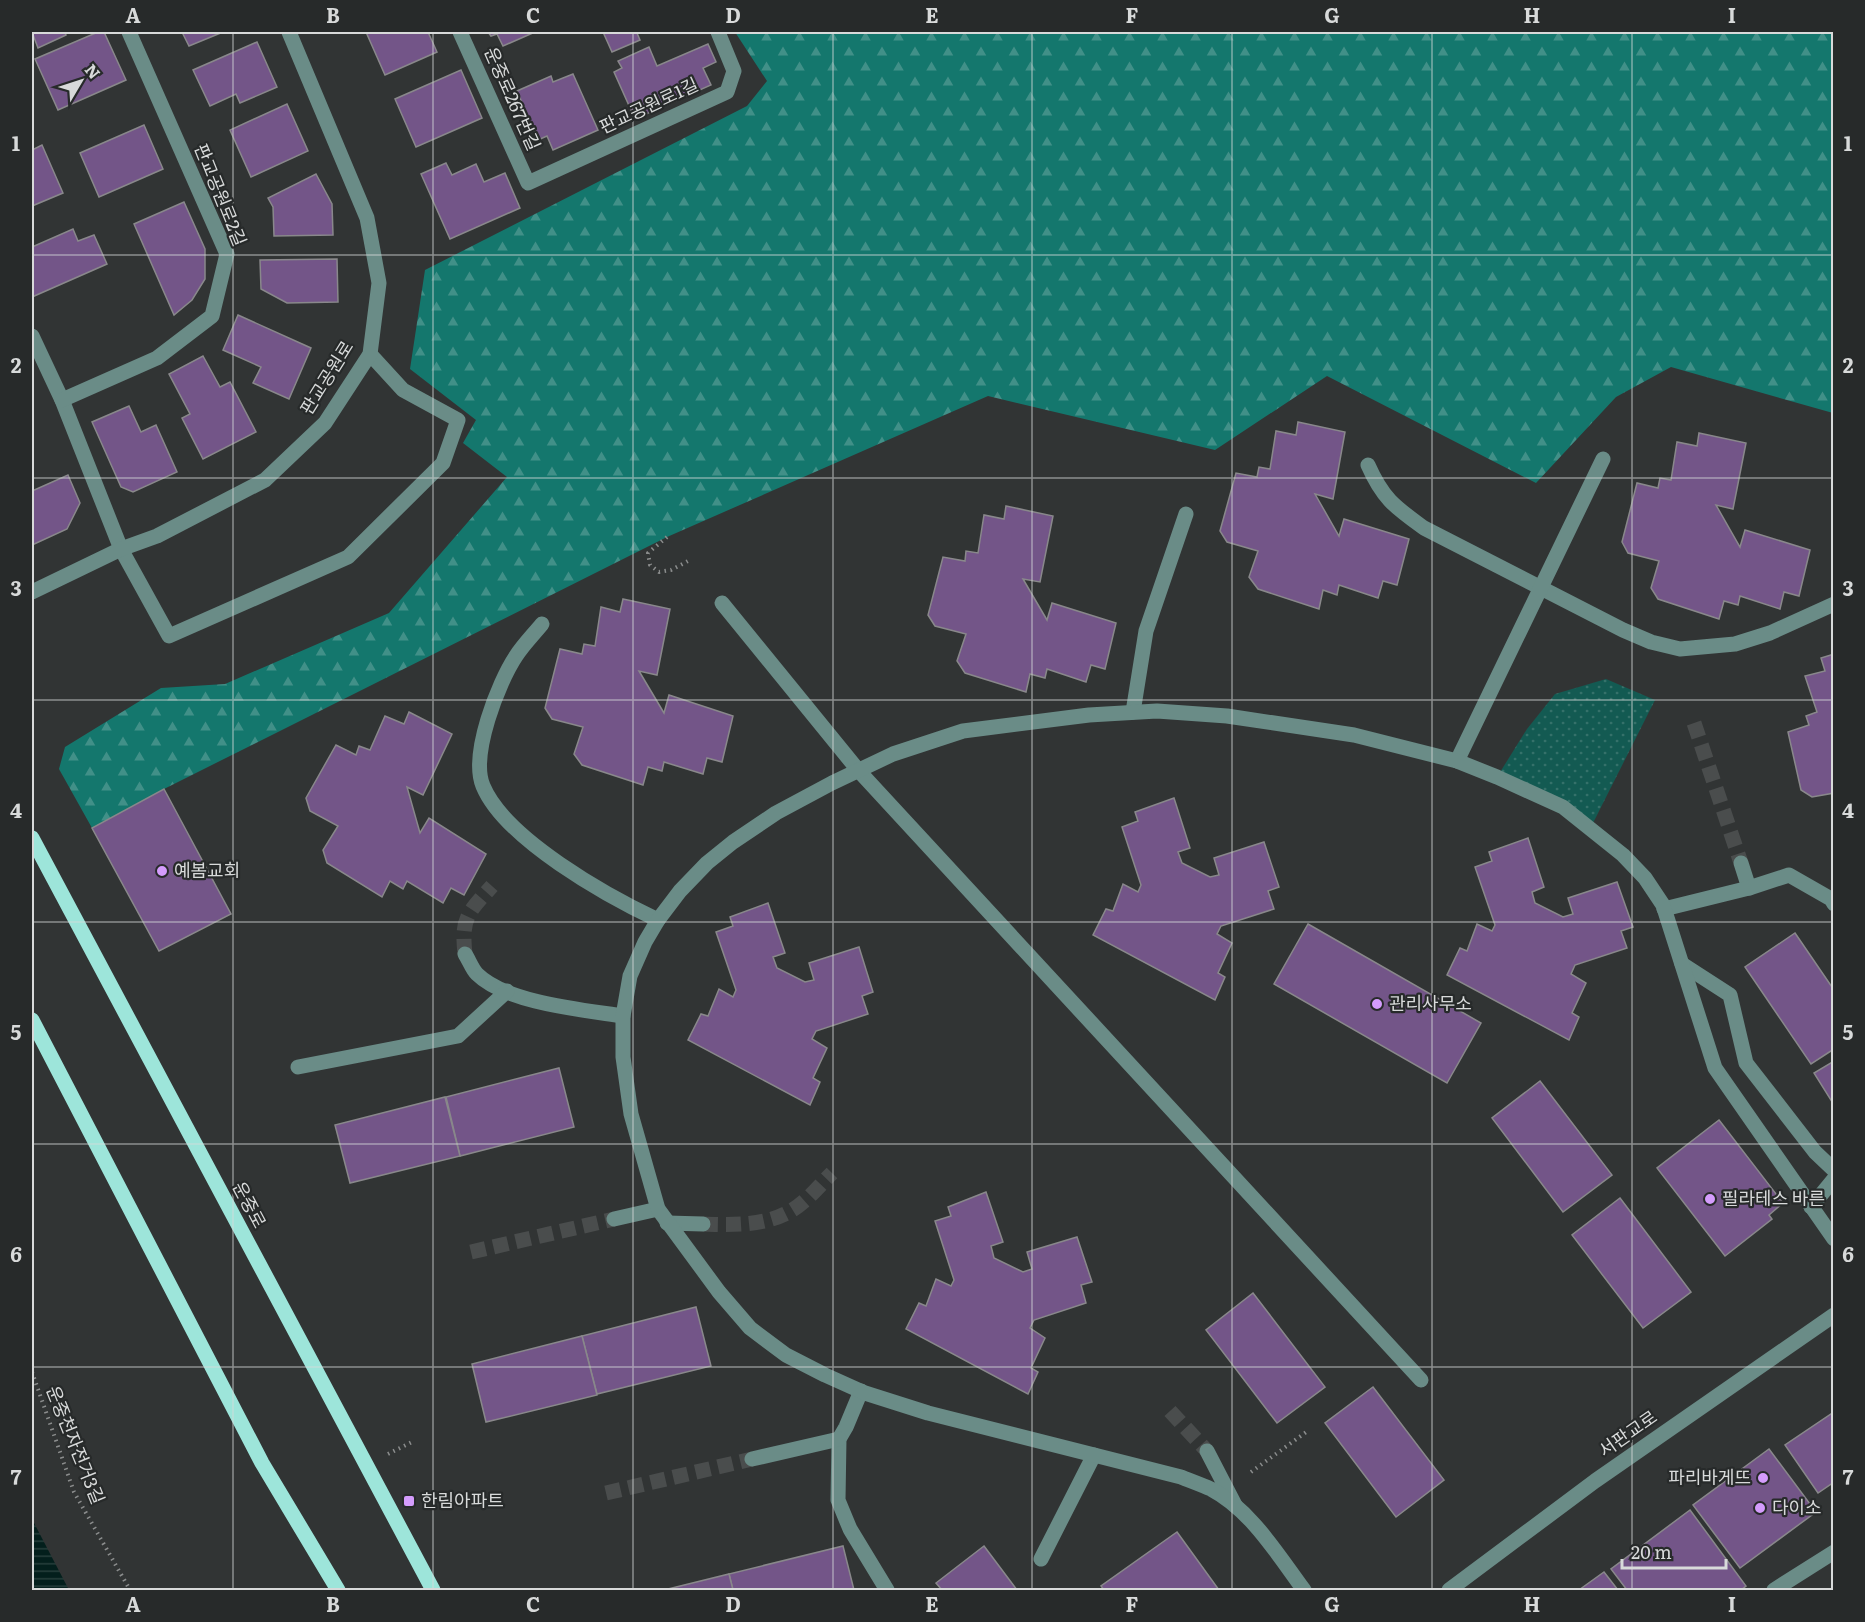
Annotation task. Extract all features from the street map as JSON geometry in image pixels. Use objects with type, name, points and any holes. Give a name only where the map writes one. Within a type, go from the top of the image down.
[{"type":"main road","name":"운중로","points":[[32,838],[433,1590]]},
{"type":"main road","points":[[32,1020],[262,1463],[338,1590]]},
{"type":"street","name":"판교공원로2길","points":[[62,400],[157,358],[212,316],[227,254],[129,32]]},
{"type":"street","name":"판교공원로","points":[[32,592],[121,549],[157,536],[265,480],[325,423],[370,354],[379,283],[367,218],[289,32]]},
{"type":"street","name":"운중로267번길","points":[[460,32],[528,183]]},
{"type":"street","name":"판교공원로1길","points":[[528,183],[727,92],[734,71],[718,32]]},
{"type":"street","points":[[32,336],[62,400],[121,549],[169,636],[348,557],[443,463],[458,420],[403,390],[370,354]]},
{"type":"street","points":[[1457,761],[1603,459]]},
{"type":"street","points":[[1368,465],[1379,489],[1398,509],[1424,528],[1623,630],[1651,642],[1680,649],[1735,644],[1770,633],[1833,604]]},
{"type":"street","points":[[1133,712],[1146,631],[1186,514]]},
{"type":"street","points":[[722,603],[858,770],[1421,1380]]},
{"type":"street","points":[[542,624],[516,656],[495,698],[486,723],[480,757],[482,785],[500,812],[520,833],[544,852],[619,901],[658,920]]},
{"type":"street","points":[[1305,1590],[1265,1539],[1236,1508],[1212,1490],[1181,1477],[928,1413],[861,1391],[786,1355],[750,1328],[719,1292],[658,1209],[631,1114],[623,1057],[623,1016],[630,975],[658,920],[680,891],[707,863],[733,842],[776,813],[893,754],[963,731],[1089,714],[1157,711],[1227,716],[1354,735],[1457,761],[1563,807],[1623,855],[1645,878],[1663,904],[1715,1068],[1833,1239]]},
{"type":"street","points":[[1741,863],[1749,888]]},
{"type":"street","points":[[1664,909],[1749,888],[1789,875],[1832,900]]},
{"type":"street","points":[[465,954],[477,974],[494,986],[520,997],[623,1016]]},
{"type":"street","points":[[1682,964],[1730,995],[1746,1063],[1815,1152],[1833,1170]]},
{"type":"street","points":[[298,1068],[458,1036],[507,991]]},
{"type":"street","points":[[1811,1207],[1833,1179]]},
{"type":"street","points":[[614,1219],[658,1209]]},
{"type":"street","points":[[667,1223],[703,1224]]},
{"type":"street","name":"서판교로","points":[[1449,1590],[1594,1481],[1833,1315]]},
{"type":"street","points":[[861,1391],[839,1439],[838,1500],[850,1529],[887,1590]]},
{"type":"street","points":[[752,1459],[839,1439]]},
{"type":"street","points":[[1207,1451],[1236,1508]]},
{"type":"street","points":[[1041,1558],[1094,1455]]},
{"type":"street","points":[[1774,1590],[1833,1552]]},
{"type":"path","points":[[668,537],[648,553],[650,565],[659,572],[671,570],[688,561]]},
{"type":"path","name":"운중천자전거3길","points":[[32,1372],[74,1492],[130,1590]]},
{"type":"path","points":[[1251,1472],[1310,1430]]},
{"type":"path","points":[[385,1456],[414,1441]]},
{"type":"green space","points":[[735,32],[1833,32],[1833,413],[1671,367],[1616,397],[1536,483],[1327,376],[1215,450],[988,396],[667,537],[164,789],[92,828],[59,769],[65,747],[161,688],[225,684],[389,613],[507,477],[463,443],[476,420],[410,369],[425,270],[747,106],[767,81]]},
{"type":"green space","points":[[1606,679],[1655,700],[1590,829],[1497,777],[1527,729],[1555,694]]},
{"type":"shaded area","points":[[32,1519],[69,1590],[32,1590]]},
{"type":"building","points":[[32,32],[65,32],[66,35],[38,48]]},
{"type":"building","points":[[98,32],[104,32],[126,80],[58,110],[35,59]]},
{"type":"building","points":[[182,32],[223,32],[189,46]]},
{"type":"building","points":[[366,32],[428,32],[437,52],[385,75]]},
{"type":"building","points":[[488,32],[535,32],[503,46],[497,34],[491,36]]},
{"type":"building","points":[[603,32],[640,32],[637,33],[640,40],[612,52]]},
{"type":"building","points":[[257,42],[277,87],[240,103],[236,94],[210,106],[193,70]]},
{"type":"building","points":[[708,44],[716,62],[703,68],[711,85],[635,119],[614,72],[622,68],[618,61],[649,47],[657,66]]},
{"type":"building","points":[[461,70],[482,118],[416,147],[395,99]]},
{"type":"building","points":[[573,74],[598,130],[553,150],[547,136],[538,140],[517,91],[551,76],[553,82]]},
{"type":"building","points":[[287,104],[308,151],[251,177],[230,130]]},
{"type":"building","points":[[144,125],[163,169],[99,197],[80,153]]},
{"type":"building","points":[[42,145],[63,193],[32,206],[32,150]]},
{"type":"building","points":[[446,163],[452,175],[476,164],[484,182],[505,173],[520,208],[450,239],[421,174]]},
{"type":"building","points":[[316,174],[332,204],[333,235],[274,236],[273,207],[268,198]]},
{"type":"building","points":[[184,202],[205,249],[205,279],[192,300],[174,315],[134,224]]},
{"type":"building","points":[[73,229],[78,241],[94,235],[107,264],[32,297],[32,247]]},
{"type":"building","points":[[337,259],[338,302],[287,303],[261,289],[260,260]]},
{"type":"building","points":[[238,315],[311,348],[289,399],[253,383],[261,367],[223,350]]},
{"type":"building","points":[[203,356],[220,387],[230,382],[256,432],[203,459],[182,418],[190,414],[169,374]]},
{"type":"building","points":[[129,406],[141,432],[156,425],[177,472],[133,492],[121,487],[92,422]]},
{"type":"building","points":[[1298,422],[1345,432],[1333,499],[1315,494],[1339,536],[1344,519],[1409,539],[1397,585],[1383,581],[1378,598],[1339,585],[1337,595],[1323,590],[1319,609],[1258,589],[1249,577],[1258,551],[1227,542],[1220,531],[1236,473],[1257,477],[1259,467],[1270,469],[1276,431],[1296,435]]},
{"type":"building","points":[[1699,433],[1746,443],[1733,509],[1716,505],[1740,547],[1745,530],[1810,550],[1799,596],[1784,592],[1780,609],[1740,596],[1738,605],[1724,601],[1719,619],[1658,599],[1651,588],[1659,561],[1628,553],[1622,542],[1637,483],[1658,488],[1660,478],[1671,480],[1677,442],[1697,446]]},
{"type":"building","points":[[68,475],[80,503],[67,529],[32,545],[32,491]]},
{"type":"building","points":[[1006,506],[1053,516],[1040,582],[1023,579],[1047,620],[1052,603],[1116,623],[1105,669],[1091,665],[1086,682],[1047,669],[1045,678],[1030,674],[1026,692],[965,673],[957,661],[966,634],[935,626],[928,615],[943,557],[965,561],[966,551],[978,553],[984,515],[1004,519]]},
{"type":"building","points":[[623,599],[670,609],[657,675],[639,671],[664,713],[669,695],[733,716],[722,762],[707,758],[703,774],[664,762],[662,771],[648,767],[643,785],[582,765],[574,754],[583,727],[552,719],[545,708],[560,649],[582,654],[584,644],[595,646],[601,607],[620,612]]},
{"type":"building","points":[[1834,654],[1834,793],[1812,797],[1801,790],[1788,732],[1809,725],[1806,716],[1817,712],[1805,676],[1825,671],[1821,658]]},
{"type":"building","points":[[409,712],[452,734],[423,795],[407,787],[420,833],[429,818],[486,854],[464,895],[451,888],[443,903],[407,881],[403,889],[390,881],[382,897],[327,863],[323,850],[338,826],[310,811],[306,798],[336,745],[356,755],[359,746],[370,750],[385,716],[404,724]]},
{"type":"building","name":"예봄교회","points":[[164,789],[231,914],[159,951],[92,828]]},
{"type":"building","points":[[1174,798],[1190,848],[1178,852],[1182,863],[1210,877],[1219,875],[1214,858],[1264,842],[1279,887],[1268,891],[1274,909],[1221,926],[1217,934],[1232,943],[1218,973],[1225,977],[1215,1000],[1093,935],[1106,909],[1113,911],[1123,884],[1138,892],[1141,885],[1122,827],[1138,821],[1135,812]]},
{"type":"building","points":[[1528,838],[1544,887],[1532,892],[1535,903],[1563,917],[1573,914],[1568,898],[1617,882],[1633,927],[1621,931],[1627,948],[1575,965],[1571,974],[1586,983],[1572,1013],[1579,1017],[1569,1040],[1447,975],[1460,948],[1467,951],[1477,924],[1492,931],[1495,925],[1475,867],[1492,861],[1489,852]]},
{"type":"building","points":[[768,903],[785,953],[773,957],[777,968],[805,982],[814,980],[809,963],[859,947],[873,992],[862,996],[868,1014],[816,1031],[812,1039],[827,1048],[813,1078],[820,1082],[810,1105],[688,1040],[701,1014],[708,1016],[719,989],[733,997],[736,990],[716,932],[733,926],[730,917]]},
{"type":"building","name":"관리사무소","points":[[1308,924],[1481,1023],[1447,1083],[1274,984]]},
{"type":"building","points":[[1795,933],[1834,990],[1834,1049],[1811,1064],[1745,967]]},
{"type":"building","points":[[1834,1061],[1834,1105],[1814,1073]]},
{"type":"building","points":[[559,1068],[574,1127],[460,1156],[446,1097]]},
{"type":"building","points":[[1540,1081],[1612,1175],[1563,1212],[1492,1118]]},
{"type":"building","points":[[445,1097],[460,1156],[350,1183],[335,1125]]},
{"type":"building","points":[[1719,1120],[1783,1203],[1769,1215],[1772,1219],[1725,1256],[1657,1168]]},
{"type":"building","points":[[986,1192],[1003,1242],[991,1246],[994,1258],[1023,1272],[1032,1269],[1027,1252],[1077,1237],[1092,1282],[1081,1285],[1086,1303],[1034,1320],[1030,1328],[1045,1338],[1031,1368],[1038,1372],[1028,1394],[906,1329],[919,1303],[926,1306],[936,1279],[951,1286],[954,1280],[935,1221],[951,1216],[948,1207]]},
{"type":"building","points":[[1620,1198],[1691,1292],[1643,1328],[1572,1235]]},
{"type":"building","points":[[1253,1293],[1325,1387],[1277,1423],[1206,1330]]},
{"type":"building","points":[[696,1307],[711,1366],[597,1394],[582,1336]]},
{"type":"building","points":[[582,1336],[597,1395],[486,1422],[472,1364]]},
{"type":"building","points":[[1373,1387],[1444,1480],[1396,1517],[1325,1423]]},
{"type":"building","points":[[1834,1412],[1834,1482],[1818,1493],[1785,1445]]},
{"type":"building","points":[[1769,1449],[1816,1512],[1740,1568],[1693,1505]]},
{"type":"building","points":[[1690,1510],[1746,1586],[1741,1590],[1627,1590],[1611,1569]]},
{"type":"building","points":[[1177,1532],[1219,1590],[1104,1590],[1101,1586]]},
{"type":"building","points":[[843,1546],[854,1590],[733,1590],[729,1574]]},
{"type":"building","points":[[984,1546],[1017,1590],[942,1590],[936,1583]]},
{"type":"building","points":[[1604,1572],[1618,1590],[1579,1590]]},
{"type":"building","points":[[729,1574],[733,1590],[664,1590]]},
{"type":"tunnel","points":[[1694,723],[1741,863]]},
{"type":"tunnel","points":[[465,954],[465,923],[477,903],[492,886]]},
{"type":"tunnel","points":[[703,1224],[746,1224],[777,1217],[799,1205],[832,1173]]},
{"type":"tunnel","points":[[471,1252],[614,1219]]},
{"type":"tunnel","points":[[1170,1411],[1207,1451]]},
{"type":"tunnel","points":[[606,1493],[752,1459]]},
{"type":"place","name":"예봄교회","points":[[162,871]]},
{"type":"place","name":"관리사무소","points":[[1377,1004]]},
{"type":"place","name":"필라테스 바른","points":[[1710,1199]]},
{"type":"place","name":"파리바게뜨","points":[[1763,1478]]},
{"type":"place","name":"한림아파트","points":[[409,1501]]},
{"type":"place","name":"다이소","points":[[1760,1508]]}]
